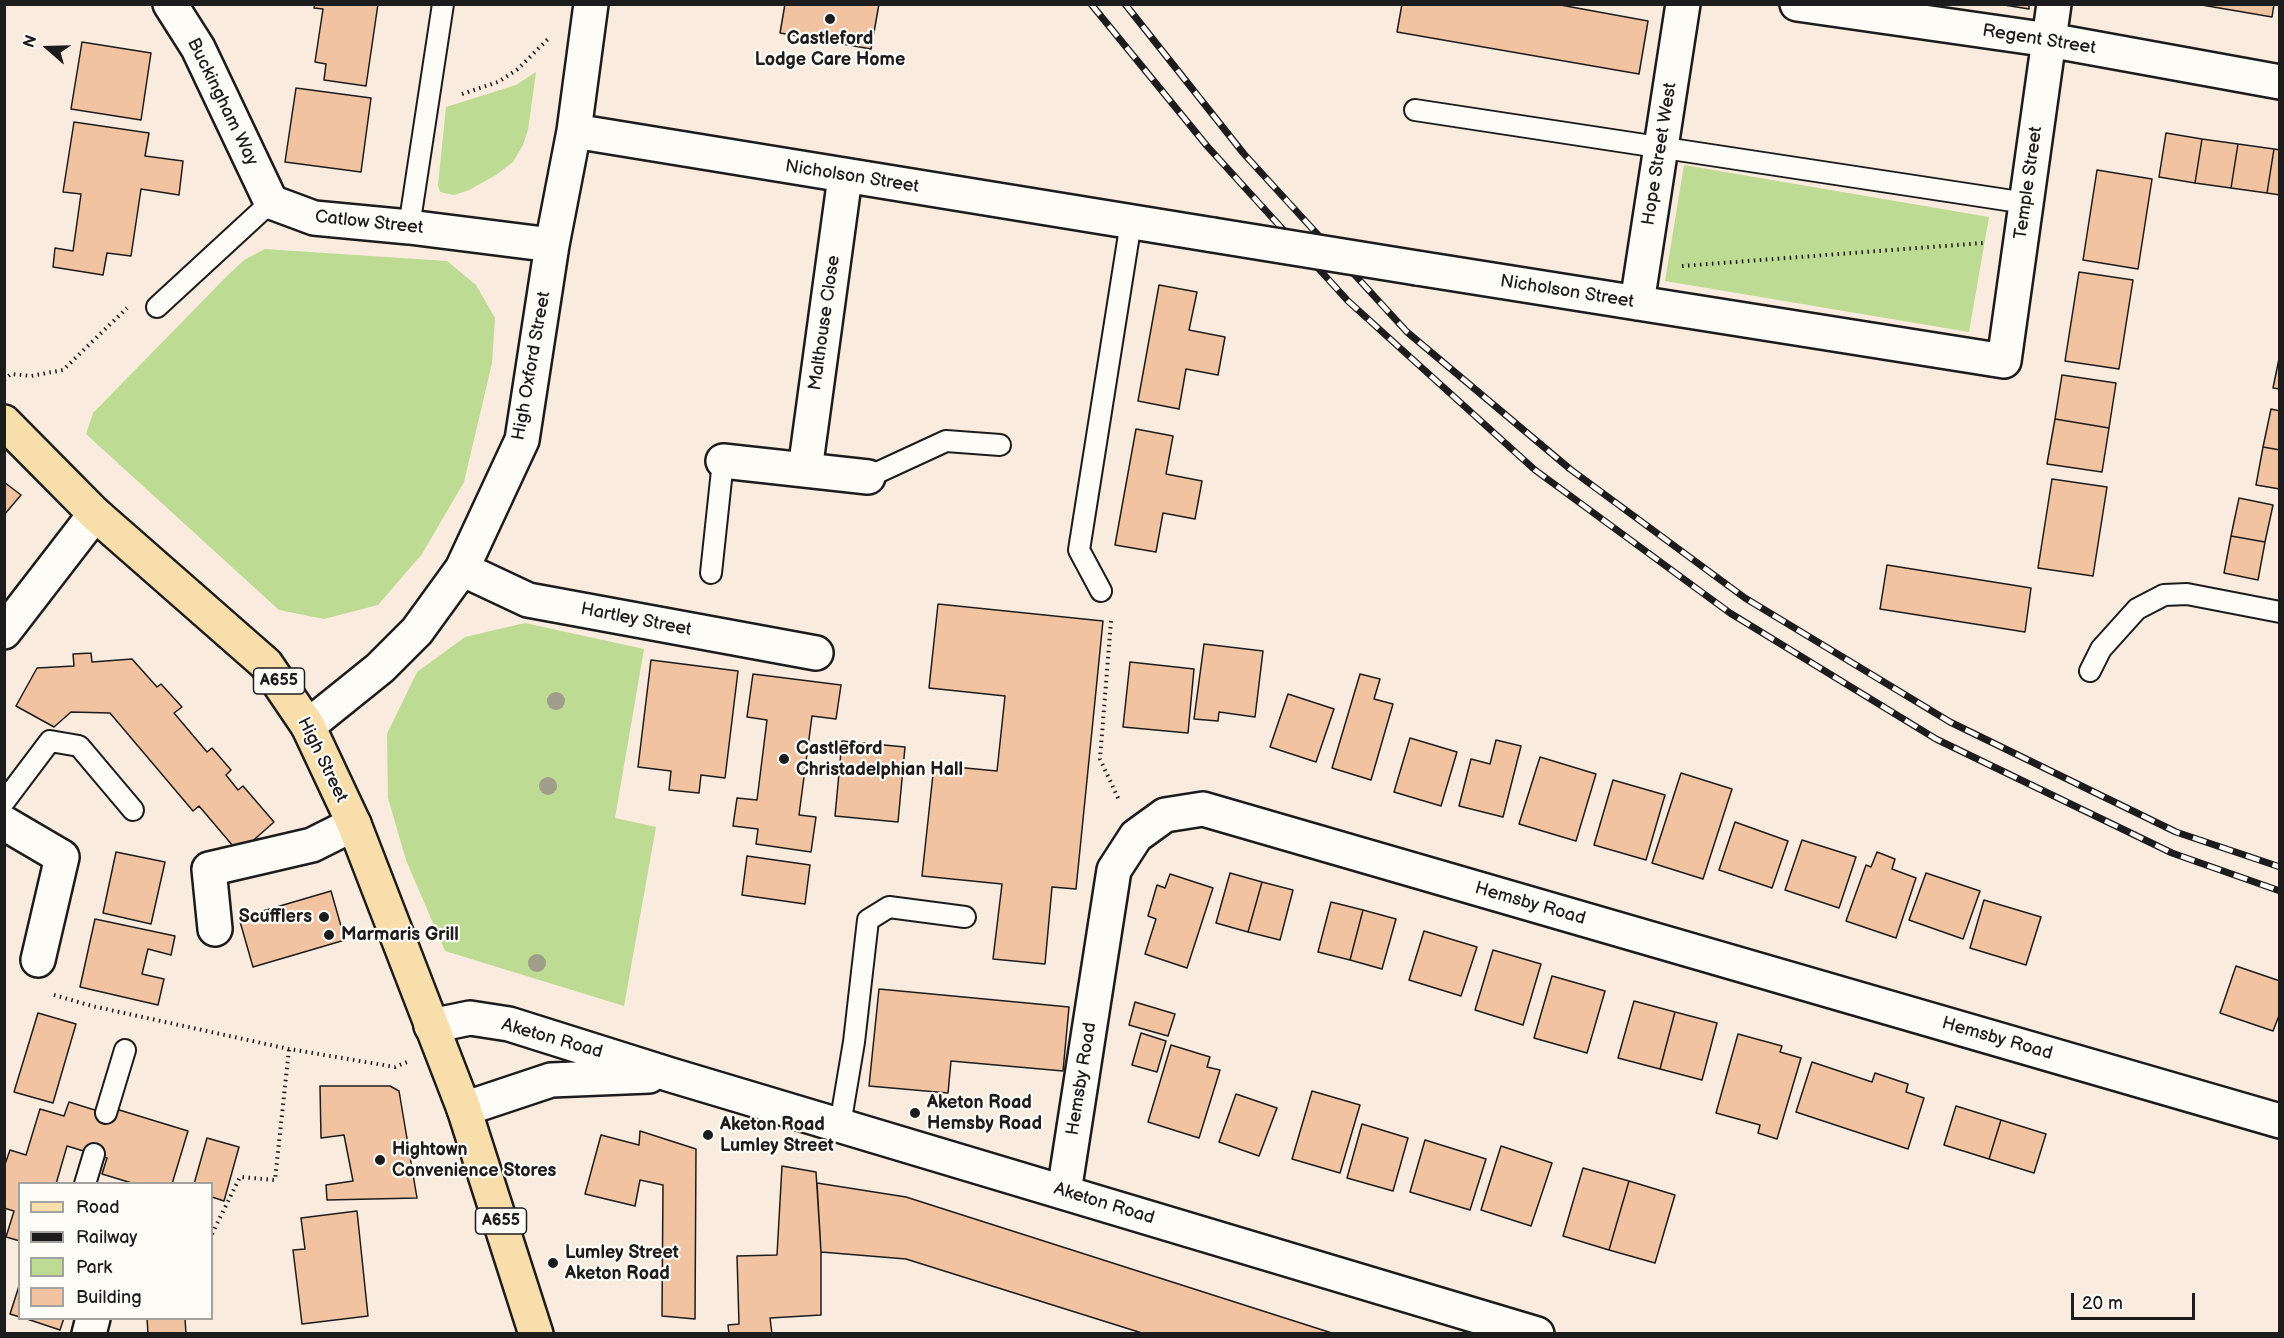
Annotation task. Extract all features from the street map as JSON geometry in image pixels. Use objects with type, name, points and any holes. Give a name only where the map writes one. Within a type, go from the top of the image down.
[{"type":"main road","name":"High Street","points":[[4,422],[95,514],[267,664],[308,726],[354,824],[436,1038]]},
{"type":"main road","name":"A655","points":[[436,1038],[465,1109],[536,1334]]},
{"type":"street","name":"Buckingham Way","points":[[170,4],[198,48],[271,202]]},
{"type":"street","name":"High Oxford Street","points":[[308,726],[380,668],[417,631],[462,569],[522,440],[552,245],[574,131],[591,4]]},
{"type":"street","name":"Hope Street West","points":[[1637,303],[1683,4]]},
{"type":"street","name":"Regent Street","points":[[1797,4],[2049,40],[2280,82]]},
{"type":"street","name":"Temple Street","points":[[2004,361],[2054,4]]},
{"type":"street","name":"Nicholson Street","points":[[574,131],[845,177],[2004,361]]},
{"type":"street","name":"Malthouse Close","points":[[805,470],[845,177]]},
{"type":"street","name":"Catlow Street","points":[[271,202],[314,219],[408,227],[552,245]]},
{"type":"street","points":[[723,461],[868,477]]},
{"type":"street","points":[[4,632],[95,514]]},
{"type":"street","name":"Hartley Street","points":[[462,569],[528,600],[816,653]]},
{"type":"street","name":"Hemsby Road","points":[[1064,1192],[1114,870],[1136,836],[1165,815],[1203,809],[2280,1122]]},
{"type":"street","points":[[6,817],[62,857],[38,960]]},
{"type":"street","points":[[215,929],[209,869],[312,845],[354,824]]},
{"type":"street","name":"Aketon Road","points":[[436,1038],[470,1018],[509,1024],[671,1075],[1537,1334]]},
{"type":"street","name":"Aketon Road","points":[[465,1109],[551,1080],[671,1075]]},
{"type":"lane","points":[[408,227],[443,4]]},
{"type":"lane","points":[[1415,110],[2026,203]]},
{"type":"lane","points":[[157,307],[271,202]]},
{"type":"lane","points":[[1101,591],[1079,550],[1131,222]]},
{"type":"lane","points":[[868,477],[946,441],[1000,445]]},
{"type":"lane","points":[[711,573],[723,461]]},
{"type":"lane","points":[[2090,671],[2101,649],[2137,609],[2164,594],[2187,594],[2280,612]]},
{"type":"lane","points":[[6,817],[50,741],[79,746],[134,810]]},
{"type":"lane","points":[[840,1125],[854,1042],[868,920],[889,907],[964,917]]},
{"type":"lane","points":[[106,1113],[125,1050]]},
{"type":"lane","points":[[86,1182],[94,1154]]},
{"type":"path","points":[[427,105],[498,82],[518,69],[554,30]]},
{"type":"path","points":[[1642,269],[2021,240]]},
{"type":"path","points":[[4,380],[11,374],[31,376],[63,370],[128,307],[157,307]]},
{"type":"path","points":[[1101,591],[1111,611],[1100,759],[1136,836]]},
{"type":"path","points":[[48,993],[92,1006],[289,1049],[395,1067],[436,1038]]},
{"type":"path","points":[[213,1232],[240,1177],[274,1180],[289,1049]]},
{"type":"green space","points":[[536,72],[528,130],[523,145],[513,162],[496,175],[469,190],[454,195],[440,192],[438,185],[446,107],[516,85]]},
{"type":"green space","points":[[1684,165],[1989,217],[1969,332],[1665,281]]},
{"type":"green space","points":[[265,249],[447,261],[476,285],[495,318],[492,363],[464,482],[422,554],[378,605],[324,619],[279,610],[86,434],[93,413],[228,275],[244,260]]},
{"type":"green space","points":[[525,623],[644,649],[615,818],[656,827],[624,1006],[445,951],[406,860],[388,798],[387,734],[417,672],[465,637]]},
{"type":"building","points":[[315,4],[378,4],[366,86],[324,80],[326,64],[315,62],[323,9],[314,8]]},
{"type":"building","name":"Castleford Lodge Care Home","points":[[785,4],[879,4],[871,49],[780,33]]},
{"type":"building","points":[[1402,4],[1555,4],[1648,21],[1639,74],[1397,32]]},
{"type":"building","points":[[1998,4],[2029,4],[2029,9]]},
{"type":"building","points":[[2196,4],[2274,4],[2272,17]]},
{"type":"building","points":[[82,42],[151,53],[141,120],[71,109]]},
{"type":"building","points":[[296,88],[371,98],[361,172],[285,162]]},
{"type":"building","points":[[74,122],[149,133],[145,156],[183,161],[179,195],[141,189],[131,256],[107,253],[103,275],[53,267],[55,248],[73,251],[81,194],[63,192]]},
{"type":"building","points":[[2166,133],[2202,139],[2195,183],[2159,177]]},
{"type":"building","points":[[2202,139],[2238,144],[2231,188],[2195,183]]},
{"type":"building","points":[[2238,144],[2274,149],[2267,193],[2231,188]]},
{"type":"building","points":[[2274,149],[2280,150],[2280,195],[2267,193]]},
{"type":"building","points":[[2097,170],[2152,179],[2138,269],[2083,260]]},
{"type":"building","points":[[2079,272],[2133,280],[2119,369],[2065,361]]},
{"type":"building","points":[[1159,285],[1197,292],[1189,330],[1225,337],[1218,375],[1186,369],[1179,409],[1138,401]]},
{"type":"building","points":[[2280,354],[2280,389],[2273,388]]},
{"type":"building","points":[[2062,375],[2116,383],[2109,428],[2055,419]]},
{"type":"building","points":[[2271,409],[2280,411],[2280,450],[2263,447]]},
{"type":"building","points":[[2055,419],[2109,428],[2102,472],[2047,464]]},
{"type":"building","points":[[1136,429],[1173,436],[1166,474],[1202,481],[1195,519],[1163,513],[1156,552],[1115,545]]},
{"type":"building","points":[[2263,447],[2280,450],[2280,489],[2256,485]]},
{"type":"building","points":[[2052,479],[2107,487],[2093,576],[2038,568]]},
{"type":"building","points":[[4,482],[21,495],[4,515]]},
{"type":"building","points":[[2239,498],[2273,505],[2265,542],[2231,536]]},
{"type":"building","points":[[2231,536],[2265,542],[2258,580],[2224,573]]},
{"type":"building","points":[[1887,565],[2031,588],[2025,632],[1880,609]]},
{"type":"building","points":[[938,604],[1103,621],[1076,889],[1052,887],[1045,964],[993,959],[1002,884],[922,876],[934,765],[997,771],[1005,696],[929,688]]},
{"type":"building","points":[[1204,644],[1263,651],[1255,717],[1219,712],[1218,721],[1194,719]]},
{"type":"building","points":[[91,653],[92,662],[132,659],[157,687],[161,684],[182,707],[174,713],[207,752],[212,748],[231,770],[226,775],[238,790],[243,786],[274,822],[239,853],[199,806],[193,811],[110,713],[71,712],[54,727],[16,706],[37,668],[74,666],[73,654]]},
{"type":"building","points":[[651,660],[738,671],[725,778],[701,775],[699,793],[669,790],[671,771],[638,767]]},
{"type":"building","points":[[1130,662],[1194,669],[1188,733],[1123,727]]},
{"type":"building","name":"Castleford Christadelphian Hall","points":[[753,674],[841,685],[836,719],[812,716],[799,815],[816,817],[811,852],[756,844],[758,829],[733,826],[737,798],[757,800],[767,720],[747,717]]},
{"type":"building","points":[[1360,674],[1380,679],[1374,699],[1393,704],[1371,780],[1332,768]]},
{"type":"building","points":[[1288,694],[1334,709],[1316,762],[1270,747]]},
{"type":"building","points":[[1410,738],[1457,752],[1441,806],[1394,792]]},
{"type":"building","points":[[1496,740],[1521,746],[1503,817],[1459,806],[1471,759],[1490,764]]},
{"type":"building","points":[[842,741],[905,747],[898,822],[835,816]]},
{"type":"building","points":[[1540,757],[1596,774],[1576,841],[1519,824]]},
{"type":"building","points":[[1681,773],[1732,789],[1703,879],[1652,863]]},
{"type":"building","points":[[1613,780],[1665,795],[1646,860],[1594,845]]},
{"type":"building","points":[[1735,822],[1788,841],[1772,888],[1719,870]]},
{"type":"building","points":[[1802,840],[1856,857],[1839,908],[1785,890]]},
{"type":"building","points":[[116,852],[165,862],[151,924],[103,913]]},
{"type":"building","points":[[1877,852],[1895,859],[1892,869],[1916,878],[1896,938],[1846,921],[1866,865],[1871,867]]},
{"type":"building","points":[[747,856],[810,865],[805,904],[742,895]]},
{"type":"building","points":[[1230,873],[1262,882],[1248,932],[1216,923]]},
{"type":"building","points":[[1926,873],[1980,891],[1963,939],[1909,920]]},
{"type":"building","points":[[1170,874],[1213,888],[1187,968],[1145,954],[1156,919],[1148,916],[1157,885],[1165,888]]},
{"type":"building","points":[[1262,882],[1293,890],[1280,940],[1248,932]]},
{"type":"building","points":[[331,891],[345,940],[253,967],[239,918]]},
{"type":"building","points":[[1984,900],[2041,917],[2026,965],[1970,948]]},
{"type":"building","points":[[1331,902],[1363,910],[1350,960],[1318,952]]},
{"type":"building","points":[[1363,910],[1396,919],[1382,969],[1350,960]]},
{"type":"building","points":[[95,919],[175,936],[171,955],[148,949],[142,974],[164,979],[158,1005],[80,987]]},
{"type":"building","points":[[1424,931],[1477,947],[1461,996],[1409,980]]},
{"type":"building","points":[[1493,950],[1541,964],[1523,1025],[1475,1010]]},
{"type":"building","points":[[2236,966],[2280,981],[2280,1013],[2273,1031],[2220,1013]]},
{"type":"building","points":[[1552,976],[1605,991],[1587,1053],[1534,1038]]},
{"type":"building","points":[[879,989],[1069,1007],[1063,1071],[951,1061],[948,1093],[869,1086]]},
{"type":"building","points":[[1634,1001],[1675,1012],[1660,1069],[1618,1058]]},
{"type":"building","points":[[1135,1002],[1175,1014],[1168,1036],[1129,1025]]},
{"type":"building","points":[[1675,1012],[1717,1023],[1702,1080],[1660,1069]]},
{"type":"building","points":[[38,1013],[76,1024],[53,1103],[14,1092]]},
{"type":"building","points":[[1141,1033],[1166,1041],[1157,1072],[1132,1065]]},
{"type":"building","points":[[1738,1034],[1782,1046],[1780,1052],[1801,1058],[1777,1139],[1758,1133],[1760,1125],[1716,1113]]},
{"type":"building","points":[[1171,1045],[1210,1057],[1207,1067],[1220,1070],[1199,1138],[1148,1122]]},
{"type":"building","points":[[1812,1062],[1872,1082],[1875,1073],[1908,1084],[1906,1092],[1924,1098],[1908,1149],[1796,1112]]},
{"type":"building","name":"Hightown Convenience Stores","points":[[320,1086],[390,1086],[399,1091],[417,1198],[327,1200],[326,1185],[353,1181],[344,1135],[321,1138]]},
{"type":"building","points":[[1312,1091],[1360,1105],[1340,1173],[1292,1159]]},
{"type":"building","points":[[1236,1094],[1277,1108],[1259,1156],[1219,1142]]},
{"type":"building","points":[[69,1102],[114,1116],[116,1109],[188,1131],[173,1182],[128,1182],[102,1174],[107,1158],[67,1146],[57,1182],[18,1182],[18,1240],[6,1237],[14,1211],[4,1208],[4,1167],[10,1150],[26,1155],[40,1109],[64,1116]]},
{"type":"building","points":[[1956,1106],[2001,1120],[1989,1159],[1944,1145]]},
{"type":"building","points":[[2001,1120],[2046,1134],[2034,1173],[1989,1159]]},
{"type":"building","points":[[1362,1124],[1408,1138],[1393,1191],[1347,1178]]},
{"type":"building","points":[[640,1131],[696,1149],[695,1319],[662,1316],[663,1185],[640,1180],[635,1206],[585,1194],[601,1135],[639,1145]]},
{"type":"building","points":[[207,1138],[239,1147],[224,1201],[213,1197],[213,1182],[195,1182]]},
{"type":"building","points":[[1425,1140],[1486,1159],[1470,1210],[1410,1192]]},
{"type":"building","points":[[1501,1146],[1552,1163],[1531,1226],[1481,1210]]},
{"type":"building","points":[[782,1166],[816,1172],[821,1252],[821,1315],[770,1318],[772,1334],[729,1334],[728,1325],[739,1324],[737,1256],[777,1255]]},
{"type":"building","points":[[1583,1168],[1629,1181],[1609,1250],[1563,1236]]},
{"type":"building","points":[[1629,1181],[1675,1195],[1655,1263],[1609,1250]]},
{"type":"building","points":[[817,1183],[906,1197],[1335,1334],[1145,1334],[906,1259],[821,1252]]},
{"type":"building","points":[[357,1211],[368,1316],[302,1324],[293,1250],[305,1249],[301,1218]]},
{"type":"building","points":[[18,1289],[18,1316],[10,1314]]},
{"type":"building","points":[[30,1320],[63,1320],[60,1330]]},
{"type":"building","points":[[147,1320],[185,1320],[186,1334],[148,1334]]},
{"type":"railway","points":[[1091,4],[1207,146],[1348,301],[1535,470],[1730,613],[1936,739],[2172,853],[2280,891]]},
{"type":"railway","points":[[1125,4],[1244,154],[1407,332],[1570,469],[1745,598],[1950,722],[2176,832],[2280,867]]},
{"type":"place","name":"Castleford Lodge Care Home","points":[[830,19]]},
{"type":"place","name":"Castleford Christadelphian Hall","points":[[784,759]]},
{"type":"place","name":"Scufflers","points":[[324,917]]},
{"type":"place","name":"Marmaris Grill","points":[[329,935]]},
{"type":"place","name":"Aketon Road Hemsby Road","points":[[915,1113]]},
{"type":"place","name":"Aketon Road Lumley Street","points":[[708,1135]]},
{"type":"place","name":"Hightown Convenience Stores","points":[[380,1160]]},
{"type":"place","name":"Lumley Street Aketon Road","points":[[553,1263]]}]
